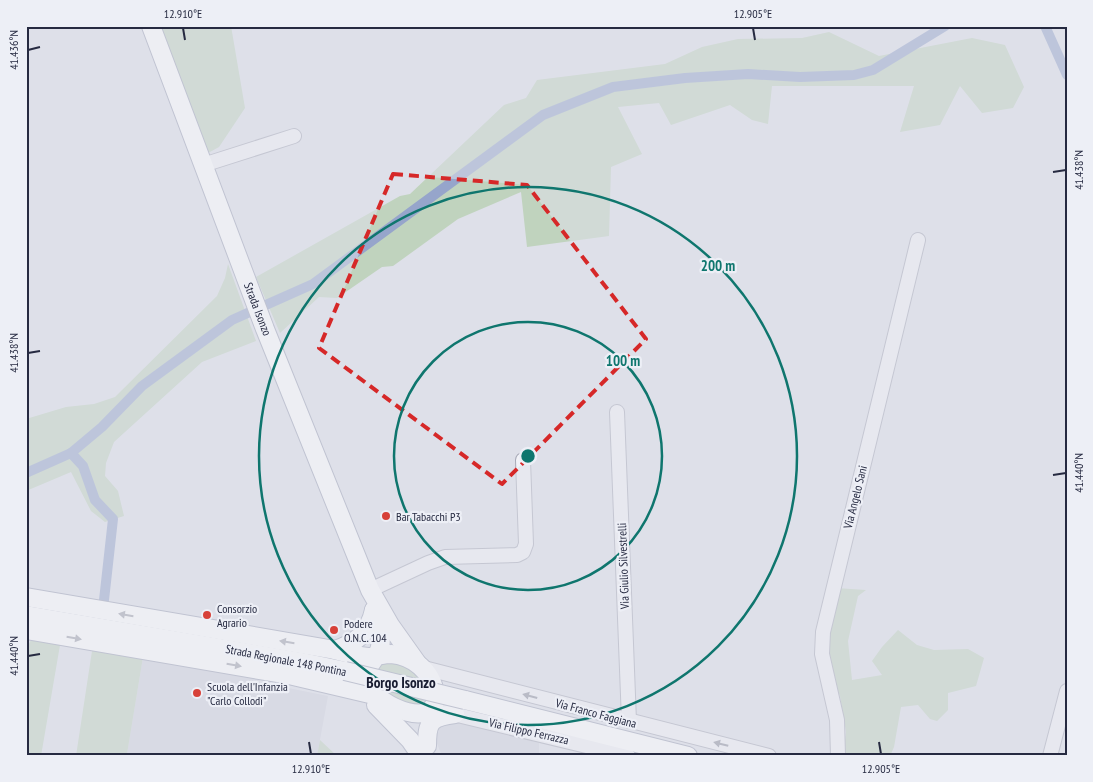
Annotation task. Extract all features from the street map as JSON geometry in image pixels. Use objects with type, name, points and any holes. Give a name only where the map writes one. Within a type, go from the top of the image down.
[{"type":"main road","name":"Strada Isonzo","points":[[151,26],[265,329],[370,590]]},
{"type":"main road","points":[[370,590],[381,641],[376,657],[367,668],[366,679],[374,694]]},
{"type":"main road","points":[[370,590],[401,642],[430,678],[436,695],[435,703],[427,711],[420,724],[424,752]]},
{"type":"main road","points":[[26,597],[335,650],[358,656],[396,655],[420,666]]},
{"type":"main road","points":[[335,650],[350,645],[363,635],[369,627],[374,610]]},
{"type":"main road","points":[[27,628],[289,675],[374,694],[399,710],[413,713],[427,711]]},
{"type":"main road","name":"Strada Regionale 148 Pontina","points":[[27,628],[292,660],[465,700],[688,756]]},
{"type":"main road","points":[[355,690],[385,714],[424,752]]},
{"type":"main road","points":[[399,710],[424,752]]},
{"type":"main road","points":[[424,752],[427,730],[430,723],[440,716],[455,714]]},
{"type":"street","points":[[203,165],[294,136]]},
{"type":"street","name":"Via Angelo Sani","points":[[838,756],[837,720],[822,654],[823,632],[918,240]]},
{"type":"street","name":"Via Giulio Silvestrelli","points":[[617,412],[629,721]]},
{"type":"street","points":[[370,590],[445,557],[516,555],[523,552],[526,544],[524,460]]},
{"type":"street","points":[[401,642],[434,664],[459,677]]},
{"type":"street","name":"Via Franco Faggiana","points":[[420,666],[768,756]]},
{"type":"street","points":[[1050,756],[1067,691]]},
{"type":"street","name":"Via Filippo Ferrazza","points":[[427,711],[455,714],[628,756]]},
{"type":"highlighted area","points":[[393,174],[527,185],[646,339],[502,484],[319,348]]},
{"type":"shaded area","points":[[143,657],[259,676],[258,682],[328,696],[317,756],[139,756],[127,754]]},
{"type":"shaded area","points":[[445,722],[468,724],[539,743],[539,756],[442,756],[436,741],[437,729]]},
{"type":"green space","points":[[160,26],[231,26],[245,108],[219,147],[208,153]]},
{"type":"green space","points":[[829,32],[879,56],[972,38],[1005,45],[1024,87],[1013,108],[982,113],[960,86],[940,125],[900,132],[914,86],[772,86],[768,124],[752,120],[730,105],[671,125],[659,103],[618,107],[642,154],[611,167],[609,236],[527,247],[521,192],[458,219],[393,266],[382,267],[337,298],[319,297],[280,333],[256,277],[400,196],[410,194],[504,105],[526,98],[537,80],[665,64],[702,47],[738,39],[802,38]]},
{"type":"green space","points":[[228,264],[256,341],[202,362],[114,442],[106,463],[105,476],[118,491],[124,516],[105,522],[91,511],[71,472],[26,491],[26,419],[66,407],[94,404],[115,397],[217,296],[225,278]]},
{"type":"green space","points":[[836,588],[866,590],[858,596],[848,641],[852,680],[882,675],[872,661],[898,630],[917,645],[934,650],[968,649],[984,658],[976,686],[948,693],[948,710],[937,721],[930,719],[918,705],[901,707],[894,747],[890,756],[843,756],[846,732],[840,696],[827,663],[826,643]]},
{"type":"green space","points":[[31,640],[60,645],[41,756],[26,756],[26,649]]},
{"type":"green space","points":[[92,651],[143,657],[127,754],[139,756],[76,756]]},
{"type":"green space","points":[[393,663],[408,669],[420,679],[426,699],[419,705],[408,706],[382,691],[374,672],[381,664]]},
{"type":"green space","points":[[320,740],[337,756],[317,756]]},
{"type":"waterway","points":[[26,473],[71,453],[102,427],[142,386],[232,320],[313,284],[543,115],[613,87],[685,78],[748,74],[800,77],[854,75],[873,70],[945,26]]},
{"type":"waterway","points":[[1045,26],[1067,75]]},
{"type":"waterway","points":[[71,453],[83,466],[95,500],[113,519],[104,600]]},
{"type":"place","name":"Bar Tabacchi P3","points":[[386,516]]},
{"type":"place","name":"Consorzio Agrario","points":[[207,615]]},
{"type":"place","name":"Podere O.N.C. 104","points":[[334,630]]},
{"type":"place","name":"Scuola dell'Infanzia \"Carlo Collodi\"","points":[[197,693]]},
{"type":"district","name":"Borgo Isonzo","points":[[401,682]]}]
